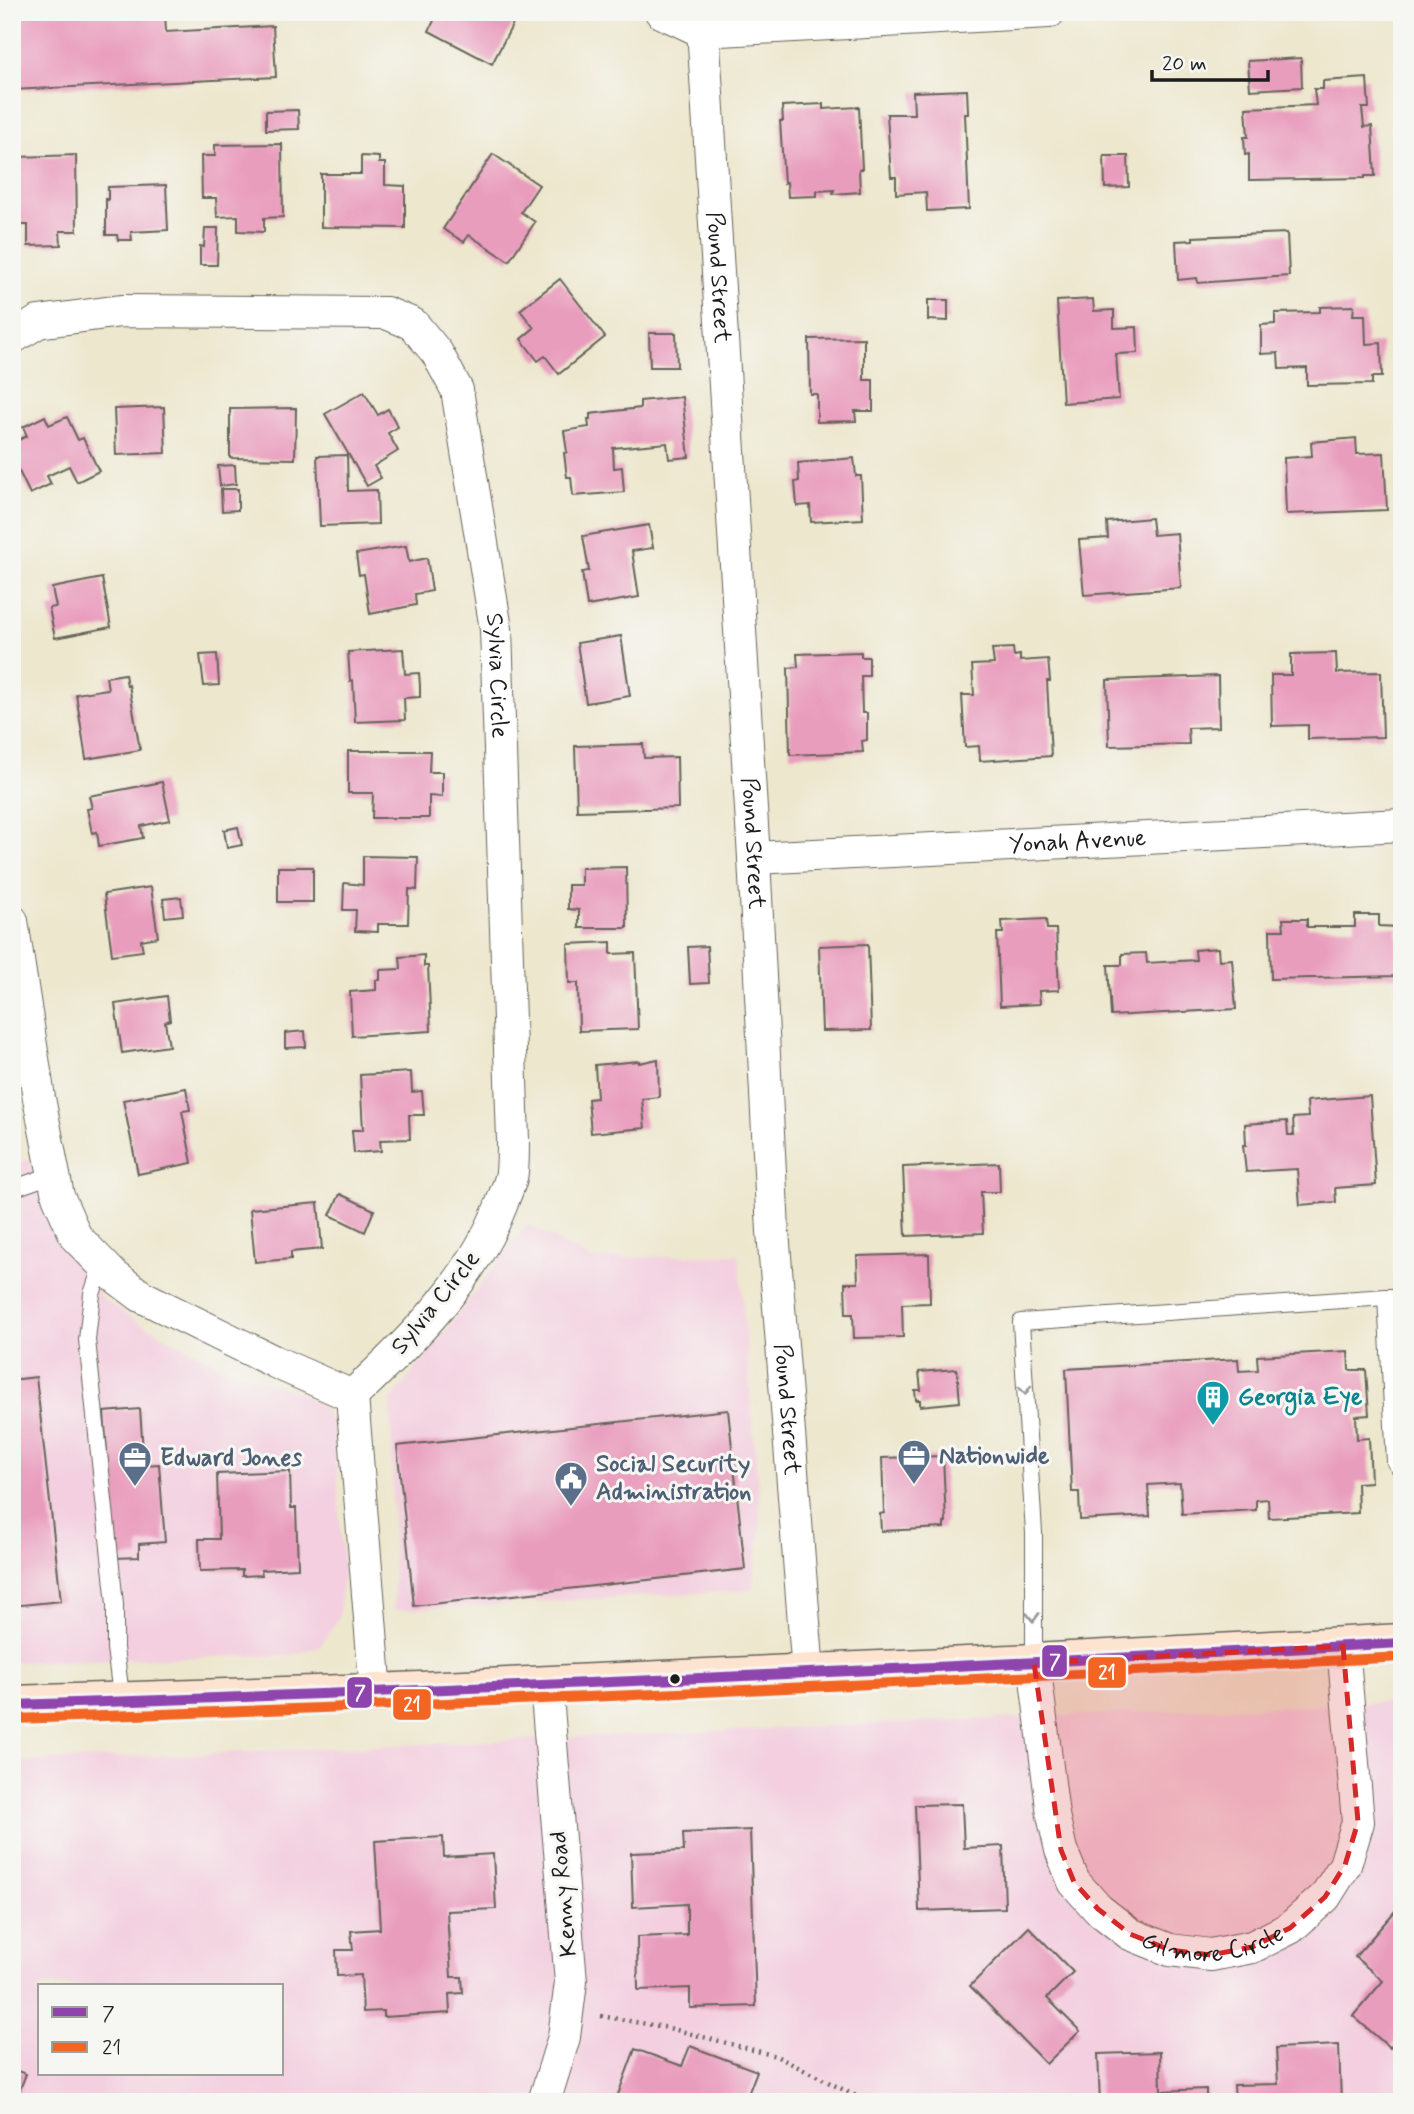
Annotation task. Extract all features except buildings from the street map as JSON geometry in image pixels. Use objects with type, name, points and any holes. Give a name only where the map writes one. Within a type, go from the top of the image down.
[{"type":"main road","points":[[12,1705],[376,1693],[1402,1643]]},
{"type":"street","points":[[661,12],[702,22],[1049,12]]},
{"type":"street","name":"Pound Street","points":[[702,22],[754,859],[773,1231],[808,1673]]},
{"type":"street","name":"Sylvia Circle","points":[[12,338],[38,322],[121,311],[386,313],[413,324],[437,353],[457,390],[496,629],[512,1175],[482,1245],[456,1285],[402,1350],[352,1396]]},
{"type":"street","name":"Yonah Avenue","points":[[754,859],[1402,825]]},
{"type":"street","points":[[12,921],[39,1098],[58,1196],[76,1237],[113,1275],[141,1296],[275,1362],[352,1396],[376,1693]]},
{"type":"street","name":"Gilmore Circle","points":[[1034,1663],[1053,1815],[1061,1850],[1074,1882],[1098,1909],[1130,1934],[1170,1950],[1211,1955],[1252,1947],[1290,1928],[1325,1897],[1345,1865],[1358,1822],[1343,1646]]},
{"type":"street","name":"Kenny Road","points":[[544,2102],[565,2037],[571,1983],[546,1684]]},
{"type":"lane","points":[[12,1189],[54,1174]]},
{"type":"lane","points":[[102,1264],[92,1294],[87,1340],[115,1604],[115,1648],[122,1703]]},
{"type":"lane","points":[[1034,1663],[1034,1533],[1021,1322],[1394,1297],[1395,1462],[1402,1471]]},
{"type":"path","points":[[568,2008],[590,2015],[669,2028],[776,2056],[868,2102]]},
{"type":"highlighted area","points":[[1343,1646],[1358,1822],[1345,1865],[1325,1897],[1290,1928],[1252,1947],[1211,1955],[1170,1950],[1130,1934],[1098,1909],[1074,1882],[1061,1850],[1034,1663]]},
{"type":"shaded area","points":[[30,1159],[42,1203],[62,1247],[102,1298],[138,1322],[218,1364],[322,1404],[334,1427],[343,1570],[339,1617],[320,1646],[293,1655],[12,1662],[12,1163]]},
{"type":"shaded area","points":[[527,1224],[591,1259],[739,1254],[761,1524],[752,1590],[394,1610],[391,1401]]},
{"type":"shaded area","points":[[1402,1701],[1402,2102],[12,2102],[12,1762]]},
{"type":"transit line","name":"7","points":[[12,1705],[707,1678],[1402,1643]]},
{"type":"transit line","name":"21","points":[[12,1719],[707,1692],[1402,1657]]},
{"type":"place","name":"Georgia Eye","points":[[1213,1427]]},
{"type":"place","name":"Nationwide","points":[[914,1486]]},
{"type":"place","name":"Edward Jones","points":[[135,1488]]},
{"type":"place","name":"Social Security Administration","points":[[571,1508]]}]
